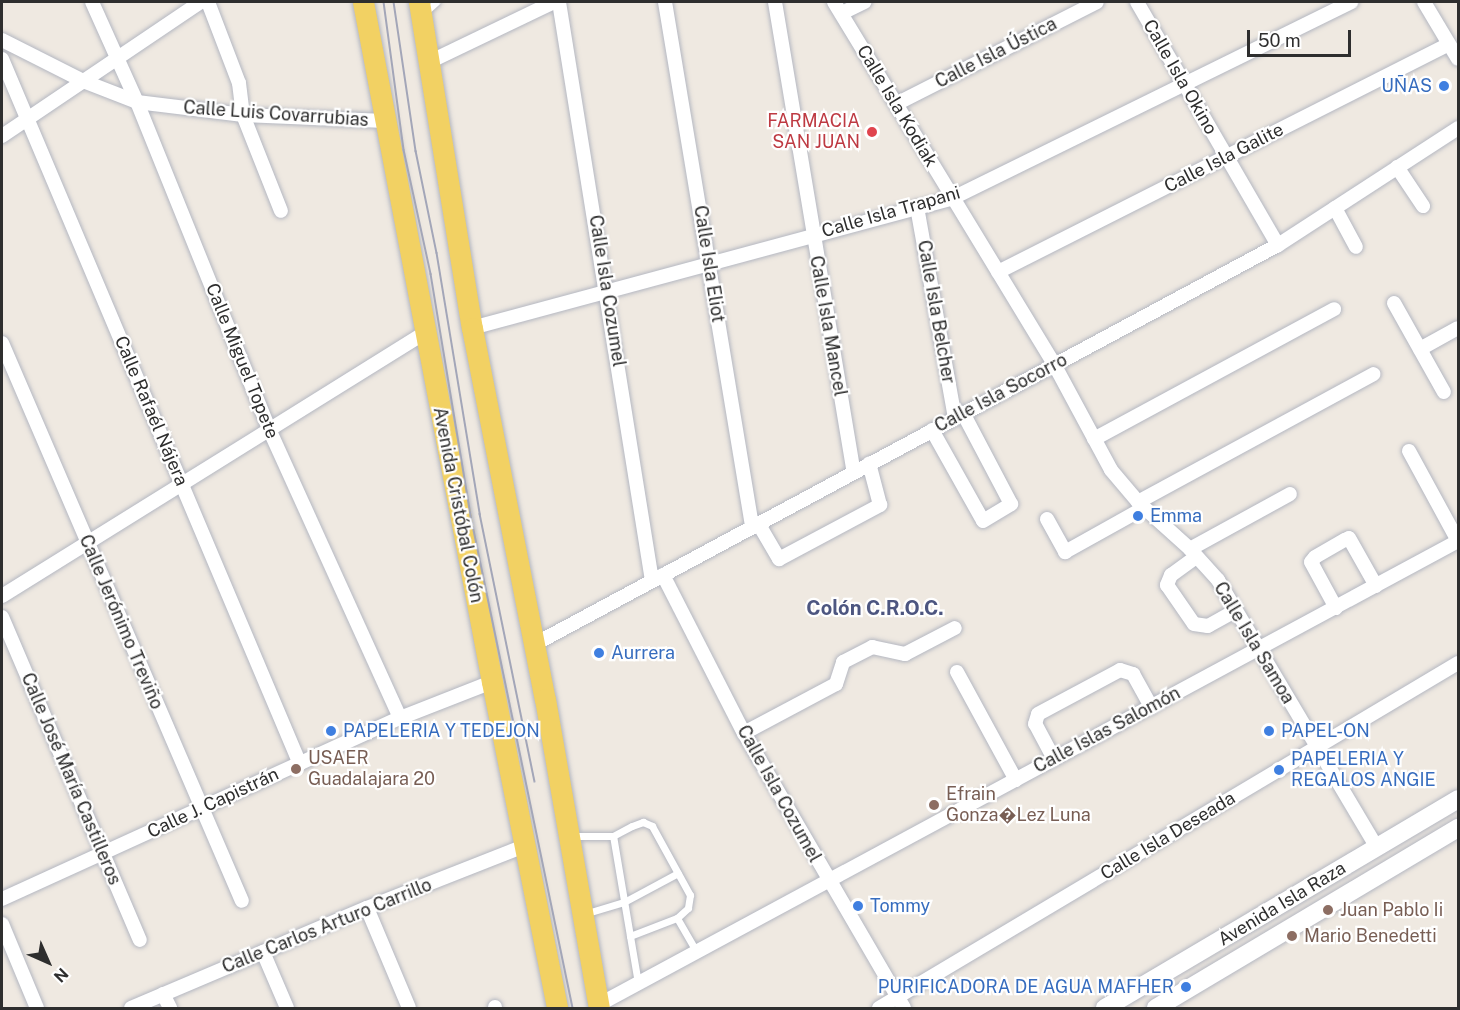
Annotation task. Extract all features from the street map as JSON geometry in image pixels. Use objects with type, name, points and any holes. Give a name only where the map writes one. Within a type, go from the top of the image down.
[{"type":"main road","name":"Avenida Cristóbal Colón","points":[[363,2],[492,682],[557,1008]]},
{"type":"main road","points":[[368,2],[371,35]]},
{"type":"main road","points":[[425,6],[427,63],[472,328],[535,644],[598,1007]]},
{"type":"street","name":"Calle Miguel Topete","points":[[92,2],[137,102],[269,429],[400,718]]},
{"type":"street","points":[[2,136],[201,2]]},
{"type":"street","points":[[208,2],[239,83],[243,115],[281,211]]},
{"type":"street","points":[[427,63],[554,2]]},
{"type":"street","name":"Calle Isla Cozumel","points":[[559,2],[658,578],[828,880],[901,1003]]},
{"type":"street","name":"Calle Isla Eliot","points":[[665,2],[755,524]]},
{"type":"street","name":"Calle Isla Mancel","points":[[775,2],[812,236],[854,472]]},
{"type":"street","points":[[838,8],[866,2]]},
{"type":"street","name":"Calle Isla Ústica","points":[[896,104],[1097,2]]},
{"type":"street","name":"Calle Isla Okino","points":[[1137,2],[1278,245]]},
{"type":"street","name":"Calle Isla Trapani","points":[[472,328],[953,198],[1351,2]]},
{"type":"street","points":[[1424,2],[1458,59]]},
{"type":"street","name":"Calle Isla Kodiak","points":[[838,8],[1054,364]]},
{"type":"street","name":"Calle Luis Covarrubias","points":[[2,40],[83,81],[137,102],[243,115],[385,121]]},
{"type":"street","name":"Calle Isla Galite","points":[[998,272],[1449,44]]},
{"type":"street","name":"Calle Rafaél Nájera","points":[[2,59],[300,764]]},
{"type":"street","name":"Calle Isla Socorro","points":[[535,644],[1278,245],[1458,128]]},
{"type":"street","points":[[1397,167],[1423,206]]},
{"type":"street","name":"Calle Isla Belcher","points":[[917,207],[959,416],[1011,504],[983,521],[932,430]]},
{"type":"street","points":[[1335,208],[1356,247]]},
{"type":"street","points":[[1394,303],[1444,392]]},
{"type":"street","points":[[1095,439],[1334,309]]},
{"type":"street","points":[[1420,349],[1458,328]]},
{"type":"street","points":[[2,596],[426,332]]},
{"type":"street","name":"Calle Jerónimo Treviño","points":[[2,342],[242,901]]},
{"type":"street","name":"Calle Isla Samoa","points":[[1054,364],[1111,470],[1141,505],[1218,579],[1377,848]]},
{"type":"street","points":[[1047,519],[1065,552],[1141,505],[1374,374]]},
{"type":"street","points":[[1408,452],[1458,541]]},
{"type":"street","points":[[755,524],[779,559],[880,505],[869,463]]},
{"type":"street","points":[[1235,610],[1208,626],[1194,624],[1167,585],[1171,575],[1193,553],[1290,495]]},
{"type":"street","points":[[1336,608],[1311,562],[1315,557],[1345,540],[1349,538],[1376,586]]},
{"type":"street","name":"Calle Islas Salomón","points":[[598,1007],[828,880],[1458,541]]},
{"type":"street","name":"Calle José María Castilleros","points":[[2,617],[140,940]]},
{"type":"street","points":[[744,733],[836,684],[843,662],[872,647],[905,654],[955,628]]},
{"type":"street","name":"Calle Isla Deseada","points":[[879,1008],[901,1003],[1316,747],[1458,663]]},
{"type":"street","points":[[1054,759],[1035,724],[1038,714],[1120,670],[1133,674],[1151,707]]},
{"type":"street","points":[[957,672],[1016,780]]},
{"type":"street","name":"Calle J. Capistrán","points":[[2,899],[400,718],[492,682]]},
{"type":"street","name":"Avenida Isla Raza","points":[[1105,1008],[1458,799]]},
{"type":"street","name":"Avenida Isla Raza","points":[[1156,1008],[1458,828]]},
{"type":"street","name":"Calle Carlos Arturo Carrillo","points":[[131,1008],[367,908],[524,846]]},
{"type":"street","points":[[367,908],[409,1008]]},
{"type":"street","points":[[2,924],[37,1008]]},
{"type":"street","points":[[263,952],[287,1008]]},
{"type":"street","points":[[164,994],[170,1008]]},
{"type":"lane","points":[[569,836],[613,836],[643,822],[652,826],[690,895],[688,908],[677,918],[630,936]]},
{"type":"lane","points":[[613,836],[638,983]]},
{"type":"lane","points":[[583,915],[624,902],[678,873]]},
{"type":"lane","points":[[677,918],[697,952]]},
{"type":"tram line","points":[[384,2],[404,150],[431,274],[471,516],[573,1008]]},
{"type":"tram line","points":[[394,2],[416,151],[437,253],[480,514],[535,781]]},
{"type":"place","name":"UÑAS","points":[[1444,86]]},
{"type":"place","name":"FARMACIA SAN JUAN","points":[[872,132]]},
{"type":"place","name":"Emma","points":[[1138,516]]},
{"type":"place","name":"Aurrera","points":[[599,653]]},
{"type":"place","name":"PAPELERIA Y TEDEJON","points":[[331,731]]},
{"type":"place","name":"PAPEL-ON","points":[[1269,731]]},
{"type":"place","name":"USAER Guadalajara 20","points":[[296,769]]},
{"type":"place","name":"PAPELERIA Y REGALOS ANGIE","points":[[1279,770]]},
{"type":"place","name":"Efrain Gonza�Lez Luna","points":[[934,805]]},
{"type":"place","name":"Tommy","points":[[858,906]]},
{"type":"place","name":"Juan Pablo Ii","points":[[1328,910]]},
{"type":"place","name":"Mario Benedetti","points":[[1292,936]]},
{"type":"place","name":"PURIFICADORA DE AGUA MAFHER","points":[[1186,987]]},
{"type":"district","name":"Colón C.R.O.C.","points":[[875,608]]}]
